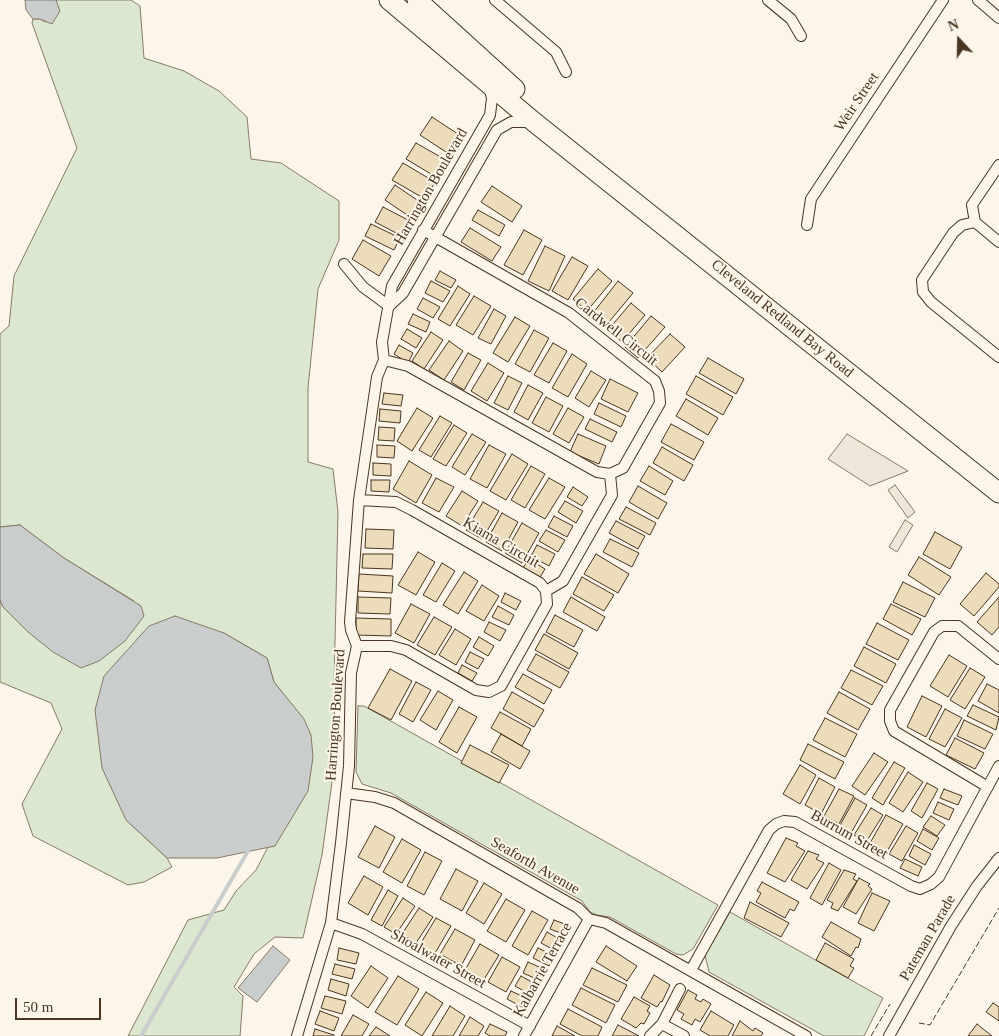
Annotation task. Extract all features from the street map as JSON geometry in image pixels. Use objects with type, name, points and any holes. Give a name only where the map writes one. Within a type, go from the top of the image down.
[{"type":"highway","name":"Cleveland Redland Bay Road","points":[[389,0],[534,122],[999,493]]},
{"type":"highway","name":"Cleveland Redland Bay Road","points":[[417,0],[544,116],[591,166]]},
{"type":"highway","name":"Cleveland Redland Bay Road","points":[[972,473],[999,501]]},
{"type":"street","points":[[495,0],[556,52],[566,72]]},
{"type":"street","points":[[768,0],[791,19],[801,36]]},
{"type":"street","name":"Weir Street","points":[[807,225],[811,198],[943,0]]},
{"type":"street","points":[[978,0],[999,18]]},
{"type":"street","name":"Harrington Boulevard","points":[[297,1036],[330,923],[349,766],[351,673],[357,646],[350,630],[350,622],[359,500],[377,377],[384,360],[382,342],[392,286],[490,115],[492,98],[488,83]]},
{"type":"street","name":"Harrington Boulevard","points":[[389,306],[403,293],[497,130],[511,122],[534,122]]},
{"type":"street","points":[[999,165],[972,205],[975,222],[999,242]]},
{"type":"street","points":[[975,222],[962,225],[953,233],[922,280],[923,292],[931,302],[999,357]]},
{"type":"street","name":"Cardwell Circuit","points":[[423,230],[569,313],[655,382],[659,391],[660,403],[623,468],[610,474]]},
{"type":"street","points":[[344,264],[363,287],[389,306]]},
{"type":"street","points":[[357,646],[391,646],[406,650],[476,690],[489,692],[501,686],[547,604],[546,591],[563,581],[612,495],[610,474],[597,472],[408,366],[384,360]]},
{"type":"street","name":"Kiama Circuit","points":[[359,500],[396,502],[540,583],[546,591]]},
{"type":"street","points":[[988,787],[894,731],[890,721],[890,710],[934,632],[942,626],[958,626],[999,659]]},
{"type":"street","name":"Burrum Street","points":[[690,970],[769,830],[776,824],[784,821],[795,822],[912,886],[920,888],[931,884],[939,877],[999,766]]},
{"type":"street","name":"Seaforth Avenue","points":[[346,793],[375,797],[394,803],[578,908],[589,919],[606,923],[806,1036]]},
{"type":"street","name":"Pateman Parade","points":[[889,1036],[951,926],[977,886],[999,858]]},
{"type":"street","name":"Kalbarrie Terrace","points":[[524,1036],[589,919]]},
{"type":"street","name":"Shoalwater Street","points":[[330,923],[362,934],[530,1026]]},
{"type":"street","points":[[650,1036],[662,1024],[680,989]]},
{"type":"street","points":[[662,1024],[684,1036]]},
{"type":"green space","points":[[56,0],[131,0],[140,6],[144,58],[184,71],[219,91],[247,117],[251,159],[281,163],[339,201],[339,240],[318,289],[308,388],[308,462],[333,469],[338,512],[334,685],[335,760],[322,855],[303,938],[275,937],[254,954],[234,987],[243,996],[240,1036],[128,1036],[188,920],[224,910],[236,891],[256,870],[268,847],[275,846],[289,701],[274,682],[267,658],[224,633],[126,820],[167,858],[172,867],[144,882],[128,885],[33,836],[22,804],[62,729],[51,703],[0,682],[0,600],[3,607],[134,601],[64,558],[20,525],[0,527],[0,334],[9,326],[14,276],[77,148],[32,23],[33,19],[40,19],[45,22],[57,6]]},
{"type":"green space","points":[[358,706],[364,706],[718,905],[693,949],[683,955],[676,954],[610,917],[590,912],[582,901],[391,793],[362,784],[356,772]]},
{"type":"green space","points":[[730,912],[883,998],[864,1036],[824,1036],[709,972],[705,955]]},
{"type":"shaded area","points":[[25,0],[56,0],[60,11],[52,24],[40,19],[33,19],[26,10]]},
{"type":"shaded area","points":[[847,434],[908,471],[870,486],[828,459]]},
{"type":"shaded area","points":[[895,485],[915,512],[908,518],[888,490]]},
{"type":"shaded area","points":[[905,520],[913,525],[897,552],[889,547]]},
{"type":"shaded area","points":[[20,525],[64,558],[141,606],[144,616],[125,641],[99,661],[81,668],[53,652],[28,632],[3,607],[0,600],[0,527]]},
{"type":"shaded area","points":[[175,616],[224,633],[267,658],[274,682],[304,719],[311,735],[313,757],[308,791],[275,846],[217,858],[167,858],[126,820],[102,768],[95,710],[104,676],[149,626]]},
{"type":"shaded area","points":[[273,946],[290,960],[257,1002],[238,988]]},
{"type":"building","points":[[432,117],[461,136],[449,154],[420,135]]},
{"type":"building","points":[[416,143],[446,160],[436,177],[406,159]]},
{"type":"building","points":[[403,163],[435,182],[425,199],[392,180]]},
{"type":"building","points":[[395,185],[423,204],[413,219],[385,200]]},
{"type":"building","points":[[492,186],[522,206],[512,222],[481,202]]},
{"type":"building","points":[[383,207],[410,221],[402,236],[375,222]]},
{"type":"building","points":[[478,210],[505,225],[499,236],[472,220]]},
{"type":"building","points":[[371,224],[400,238],[394,250],[365,236]]},
{"type":"building","points":[[470,228],[501,247],[492,261],[461,242]]},
{"type":"building","points":[[524,230],[542,240],[523,275],[504,265]]},
{"type":"building","points":[[363,240],[391,256],[379,276],[352,259]]},
{"type":"building","points":[[545,246],[565,256],[549,291],[528,281]]},
{"type":"building","points":[[572,257],[588,266],[568,300],[552,291]]},
{"type":"building","points":[[598,269],[612,281],[587,311],[573,299]]},
{"type":"building","points":[[440,271],[456,280],[451,288],[435,280]]},
{"type":"building","points":[[431,281],[450,291],[443,302],[425,293]]},
{"type":"building","points":[[618,281],[633,293],[604,328],[590,317]]},
{"type":"building","points":[[458,286],[470,294],[450,326],[438,319]]},
{"type":"building","points":[[474,296],[491,306],[473,335],[456,325]]},
{"type":"building","points":[[423,298],[440,307],[433,318],[417,309]]},
{"type":"building","points":[[631,303],[645,315],[622,342],[608,330]]},
{"type":"building","points":[[494,309],[506,316],[491,344],[478,338]]},
{"type":"building","points":[[413,314],[430,322],[426,332],[408,324]]},
{"type":"building","points":[[651,316],[665,327],[638,358],[625,347]]},
{"type":"building","points":[[515,317],[530,326],[508,362],[493,353]]},
{"type":"building","points":[[407,329],[422,338],[416,348],[401,339]]},
{"type":"building","points":[[534,330],[549,338],[530,372],[515,364]]},
{"type":"building","points":[[431,332],[443,340],[424,369],[412,361]]},
{"type":"building","points":[[670,334],[685,347],[662,372],[647,358]]},
{"type":"building","points":[[449,341],[463,351],[444,380],[429,370]]},
{"type":"building","points":[[553,343],[567,351],[549,383],[534,375]]},
{"type":"building","points":[[399,345],[413,353],[408,363],[394,354]]},
{"type":"building","points":[[468,353],[481,360],[464,390],[451,382]]},
{"type":"building","points":[[572,354],[587,364],[568,397],[552,388]]},
{"type":"building","points":[[708,358],[744,379],[736,394],[699,373]]},
{"type":"building","points":[[488,363],[504,373],[487,401],[471,391]]},
{"type":"building","points":[[591,371],[606,380],[589,407],[575,398]]},
{"type":"building","points":[[508,376],[522,383],[508,410],[494,403]]},
{"type":"building","points":[[696,376],[733,397],[723,415],[686,394]]},
{"type":"building","points":[[610,379],[638,393],[628,412],[601,399]]},
{"type":"building","points":[[528,385],[543,393],[528,420],[514,412]]},
{"type":"building","points":[[384,393],[403,395],[401,406],[382,404]]},
{"type":"building","points":[[546,397],[563,406],[549,432],[532,423]]},
{"type":"building","points":[[686,399],[718,418],[708,435],[676,416]]},
{"type":"building","points":[[599,403],[626,416],[621,427],[594,414]]},
{"type":"building","points":[[417,408],[433,418],[412,451],[397,441]]},
{"type":"building","points":[[568,408],[584,417],[569,443],[553,434]]},
{"type":"building","points":[[380,409],[401,411],[400,423],[379,421]]},
{"type":"building","points":[[440,416],[452,423],[431,457],[419,450]]},
{"type":"building","points":[[590,419],[617,432],[612,442],[585,429]]},
{"type":"building","points":[[671,424],[704,442],[694,460],[661,442]]},
{"type":"building","points":[[454,425],[467,433],[446,466],[433,459]]},
{"type":"building","points":[[379,427],[395,428],[394,441],[378,440]]},
{"type":"building","points":[[472,434],[486,442],[465,475],[452,467]]},
{"type":"building","points":[[578,434],[606,446],[599,464],[570,452]]},
{"type":"building","points":[[377,445],[395,446],[394,458],[377,457]]},
{"type":"building","points":[[489,445],[506,454],[487,488],[470,479]]},
{"type":"building","points":[[662,447],[693,465],[684,481],[653,463]]},
{"type":"building","points":[[512,454],[528,464],[506,500],[490,491]]},
{"type":"building","points":[[409,461],[432,475],[416,503],[393,489]]},
{"type":"building","points":[[373,463],[391,464],[391,476],[373,475]]},
{"type":"building","points":[[531,466],[545,474],[525,508],[511,500]]},
{"type":"building","points":[[649,466],[673,481],[665,495],[640,481]]},
{"type":"building","points":[[436,478],[454,487],[439,512],[422,503]]},
{"type":"building","points":[[549,478],[565,487],[545,519],[529,510]]},
{"type":"building","points":[[371,480],[390,480],[389,492],[371,491]]},
{"type":"building","points":[[638,486],[667,503],[658,519],[629,502]]},
{"type":"building","points":[[573,487],[588,497],[582,506],[567,497]]},
{"type":"building","points":[[462,491],[478,501],[462,526],[446,516]]},
{"type":"building","points":[[565,501],[583,511],[576,523],[558,512]]},
{"type":"building","points":[[483,502],[499,511],[482,539],[466,530]]},
{"type":"building","points":[[626,507],[656,523],[650,535],[619,519]]},
{"type":"building","points":[[502,513],[518,522],[502,551],[486,542]]},
{"type":"building","points":[[554,516],[573,526],[567,537],[548,527]]},
{"type":"building","points":[[616,521],[645,536],[638,549],[609,533]]},
{"type":"building","points":[[522,523],[539,533],[522,563],[505,553]]},
{"type":"building","points":[[366,529],[394,530],[393,549],[365,548]]},
{"type":"building","points":[[546,530],[565,540],[558,552],[539,541]]},
{"type":"building","points":[[935,532],[962,547],[950,569],[923,554]]},
{"type":"building","points":[[610,539],[639,553],[632,567],[603,552]]},
{"type":"building","points":[[537,545],[555,554],[549,566],[531,556]]},
{"type":"building","points":[[418,552],[435,562],[416,595],[398,585]]},
{"type":"building","points":[[363,554],[393,554],[392,569],[362,568]]},
{"type":"building","points":[[596,554],[629,574],[618,593],[584,574]]},
{"type":"building","points":[[919,557],[951,577],[939,595],[908,575]]},
{"type":"building","points":[[529,559],[545,569],[539,579],[523,568]]},
{"type":"building","points":[[442,563],[455,571],[436,602],[423,595]]},
{"type":"building","points":[[464,572],[478,581],[458,614],[443,605]]},
{"type":"building","points":[[986,573],[999,584],[999,587],[974,616],[960,604]]},
{"type":"building","points":[[359,574],[393,576],[392,593],[358,591]]},
{"type":"building","points":[[582,577],[614,595],[604,611],[573,594]]},
{"type":"building","points":[[903,582],[935,598],[925,617],[893,602]]},
{"type":"building","points":[[482,585],[499,596],[484,621],[466,611]]},
{"type":"building","points":[[505,593],[521,601],[516,610],[501,602]]},
{"type":"building","points":[[358,597],[391,598],[390,614],[358,613]]},
{"type":"building","points":[[571,597],[605,617],[597,631],[563,612]]},
{"type":"building","points":[[999,597],[999,627],[992,635],[977,622]]},
{"type":"building","points":[[411,604],[430,614],[414,643],[395,633]]},
{"type":"building","points":[[891,604],[921,619],[912,635],[883,619]]},
{"type":"building","points":[[498,606],[514,615],[509,625],[492,617]]},
{"type":"building","points":[[555,615],[583,630],[574,647],[546,632]]},
{"type":"building","points":[[434,617],[452,627],[435,655],[417,645]]},
{"type":"building","points":[[356,618],[391,619],[391,636],[356,635]]},
{"type":"building","points":[[489,622],[506,630],[500,641],[484,632]]},
{"type":"building","points":[[877,623],[909,640],[898,660],[866,644]]},
{"type":"building","points":[[455,629],[471,639],[456,665],[439,655]]},
{"type":"building","points":[[544,634],[578,653],[569,669],[535,650]]},
{"type":"building","points":[[479,637],[494,646],[488,656],[473,647]]},
{"type":"building","points":[[864,647],[896,664],[886,683],[854,666]]},
{"type":"building","points":[[470,652],[484,659],[478,669],[465,662]]},
{"type":"building","points":[[536,654],[569,672],[560,688],[527,670]]},
{"type":"building","points":[[949,655],[967,666],[948,697],[930,686]]},
{"type":"building","points":[[462,665],[477,673],[472,681],[458,673]]},
{"type":"building","points":[[970,668],[985,677],[965,709],[950,700]]},
{"type":"building","points":[[390,669],[412,681],[391,720],[368,708]]},
{"type":"building","points":[[851,670],[883,686],[872,705],[841,688]]},
{"type":"building","points":[[523,674],[552,690],[544,704],[515,687]]},
{"type":"building","points":[[416,682],[431,690],[413,722],[399,714]]},
{"type":"building","points":[[987,684],[999,690],[999,713],[978,701]]},
{"type":"building","points":[[438,691],[453,700],[436,730],[420,720]]},
{"type":"building","points":[[512,692],[544,710],[534,727],[503,709]]},
{"type":"building","points":[[839,692],[870,709],[858,730],[827,713]]},
{"type":"building","points":[[922,696],[942,706],[926,737],[907,727]]},
{"type":"building","points":[[973,705],[999,717],[996,730],[967,716]]},
{"type":"building","points":[[459,707],[477,717],[457,753],[439,742]]},
{"type":"building","points":[[945,709],[962,718],[945,747],[929,739]]},
{"type":"building","points":[[500,712],[531,729],[522,746],[491,728]]},
{"type":"building","points":[[825,718],[857,734],[845,757],[813,740]]},
{"type":"building","points":[[964,720],[993,734],[985,749],[957,736]]},
{"type":"building","points":[[501,734],[530,751],[520,769],[491,752]]},
{"type":"building","points":[[955,738],[984,753],[975,769],[946,755]]},
{"type":"building","points":[[808,744],[844,762],[835,779],[800,760]]},
{"type":"building","points":[[470,745],[509,765],[499,783],[461,763]]},
{"type":"building","points":[[874,753],[888,762],[865,795],[852,786]]},
{"type":"building","points":[[894,762],[905,768],[883,805],[872,798]]},
{"type":"building","points":[[800,765],[816,775],[800,804],[783,794]]},
{"type":"building","points":[[908,772],[923,782],[903,812],[889,803]]},
{"type":"building","points":[[819,778],[835,787],[821,814],[805,805]]},
{"type":"building","points":[[927,783],[938,789],[922,818],[911,811]]},
{"type":"building","points":[[839,789],[854,796],[839,824],[824,816]]},
{"type":"building","points":[[944,789],[962,796],[958,805],[940,798]]},
{"type":"building","points":[[855,798],[867,805],[851,833],[839,827]]},
{"type":"building","points":[[938,802],[954,809],[949,820],[933,813]]},
{"type":"building","points":[[871,808],[883,815],[866,842],[854,835]]},
{"type":"building","points":[[886,815],[903,824],[886,853],[870,843]]},
{"type":"building","points":[[931,816],[945,825],[937,836],[923,827]]},
{"type":"building","points":[[375,826],[395,837],[379,868],[358,857]]},
{"type":"building","points":[[906,826],[918,833],[902,861],[889,854]]},
{"type":"building","points":[[923,829],[939,838],[932,850],[917,841]]},
{"type":"building","points":[[786,838],[798,843],[796,846],[805,851],[785,882],[767,873]]},
{"type":"building","points":[[402,839],[421,850],[402,883],[383,872]]},
{"type":"building","points":[[914,845],[931,854],[925,865],[909,856]]},
{"type":"building","points":[[808,851],[819,855],[816,859],[824,863],[807,889],[791,880]]},
{"type":"building","points":[[425,852],[442,861],[424,895],[407,886]]},
{"type":"building","points":[[905,859],[922,867],[918,876],[900,868]]},
{"type":"building","points":[[829,863],[841,870],[822,905],[810,898]]},
{"type":"building","points":[[456,869],[478,881],[462,911],[440,899]]},
{"type":"building","points":[[844,870],[856,874],[853,879],[857,881],[838,911],[831,908],[833,903],[827,900]]},
{"type":"building","points":[[364,876],[383,887],[368,915],[348,903]]},
{"type":"building","points":[[859,878],[870,884],[868,886],[872,889],[856,914],[843,907]]},
{"type":"building","points":[[762,882],[799,902],[794,911],[790,909],[785,918],[756,902],[761,893],[757,891]]},
{"type":"building","points":[[484,883],[502,894],[484,924],[466,913]]},
{"type":"building","points":[[388,890],[398,896],[382,926],[371,920]]},
{"type":"building","points":[[872,893],[890,901],[874,931],[858,923]]},
{"type":"building","points":[[403,898],[415,906],[396,934],[384,927]]},
{"type":"building","points":[[506,899],[525,910],[506,942],[487,931]]},
{"type":"building","points":[[750,902],[789,923],[781,937],[744,918]]},
{"type":"building","points":[[419,908],[433,917],[416,943],[402,934]]},
{"type":"building","points":[[532,911],[548,920],[528,955],[512,946]]},
{"type":"building","points":[[436,918],[451,926],[434,955],[419,946]]},
{"type":"building","points":[[554,920],[570,926],[566,935],[550,929]]},
{"type":"building","points":[[831,922],[861,939],[858,948],[856,947],[851,956],[822,937]]},
{"type":"building","points":[[455,929],[475,940],[461,966],[440,954]]},
{"type":"building","points":[[547,932],[563,941],[558,952],[541,943]]},
{"type":"building","points":[[825,943],[854,959],[850,966],[854,968],[848,978],[816,960]]},
{"type":"building","points":[[480,944],[499,955],[483,981],[465,970]]},
{"type":"building","points":[[606,946],[637,966],[627,981],[596,962]]},
{"type":"building","points":[[339,948],[359,953],[356,964],[337,960]]},
{"type":"building","points":[[538,948],[555,956],[549,966],[533,958]]},
{"type":"building","points":[[502,957],[520,967],[506,992],[488,982]]},
{"type":"building","points":[[528,962],[546,970],[541,981],[523,973]]},
{"type":"building","points":[[335,964],[355,969],[352,979],[332,974]]},
{"type":"building","points":[[371,966],[388,978],[368,1008],[351,996]]},
{"type":"building","points":[[592,968],[627,985],[618,1002],[583,985]]},
{"type":"building","points":[[654,975],[670,985],[662,1002],[657,1007],[641,998]]},
{"type":"building","points":[[398,976],[419,989],[397,1025],[375,1012]]},
{"type":"building","points":[[521,976],[537,985],[531,995],[515,986]]},
{"type":"building","points":[[331,979],[349,984],[346,996],[328,990]]},
{"type":"building","points":[[581,988],[615,1005],[606,1023],[572,1005]]},
{"type":"building","points":[[688,990],[697,995],[695,999],[701,1002],[703,999],[711,1004],[700,1022],[695,1019],[692,1025],[681,1019],[684,1014],[677,1010]]},
{"type":"building","points":[[511,991],[528,999],[524,1008],[507,999]]},
{"type":"building","points":[[426,992],[443,1003],[422,1036],[405,1025]]},
{"type":"building","points":[[325,996],[346,1001],[342,1014],[321,1008]]},
{"type":"building","points":[[634,997],[650,1006],[647,1011],[650,1013],[644,1024],[641,1023],[636,1028],[621,1019]]},
{"type":"building","points":[[993,1003],[999,1007],[999,1021],[986,1012]]},
{"type":"building","points":[[450,1006],[465,1016],[453,1036],[432,1036]]},
{"type":"building","points":[[568,1009],[602,1027],[598,1036],[582,1036],[560,1024]]},
{"type":"building","points":[[320,1011],[339,1018],[334,1031],[315,1024]]},
{"type":"building","points":[[711,1011],[734,1025],[728,1036],[710,1036],[700,1030]]},
{"type":"building","points":[[353,1015],[369,1024],[362,1036],[341,1036]]},
{"type":"building","points":[[470,1017],[484,1026],[478,1036],[459,1036]]},
{"type":"building","points":[[740,1021],[753,1031],[755,1028],[763,1033],[761,1036],[732,1036]]},
{"type":"building","points":[[490,1024],[507,1032],[505,1036],[490,1036],[485,1033]]},
{"type":"building","points":[[977,1024],[992,1036],[968,1036]]},
{"type":"building","points":[[618,1025],[639,1036],[612,1036]]},
{"type":"building","points":[[557,1026],[575,1036],[552,1036]]},
{"type":"building","points":[[376,1027],[390,1036],[369,1036]]},
{"type":"building","points":[[315,1029],[334,1035],[334,1036],[313,1036]]},
{"type":"waterway","points":[[141,1036],[248,851]]},
{"type":"fence","points":[[919,1023],[930,1025],[999,908]]},
{"type":"fence","points":[[871,1036],[890,1004]]}]
